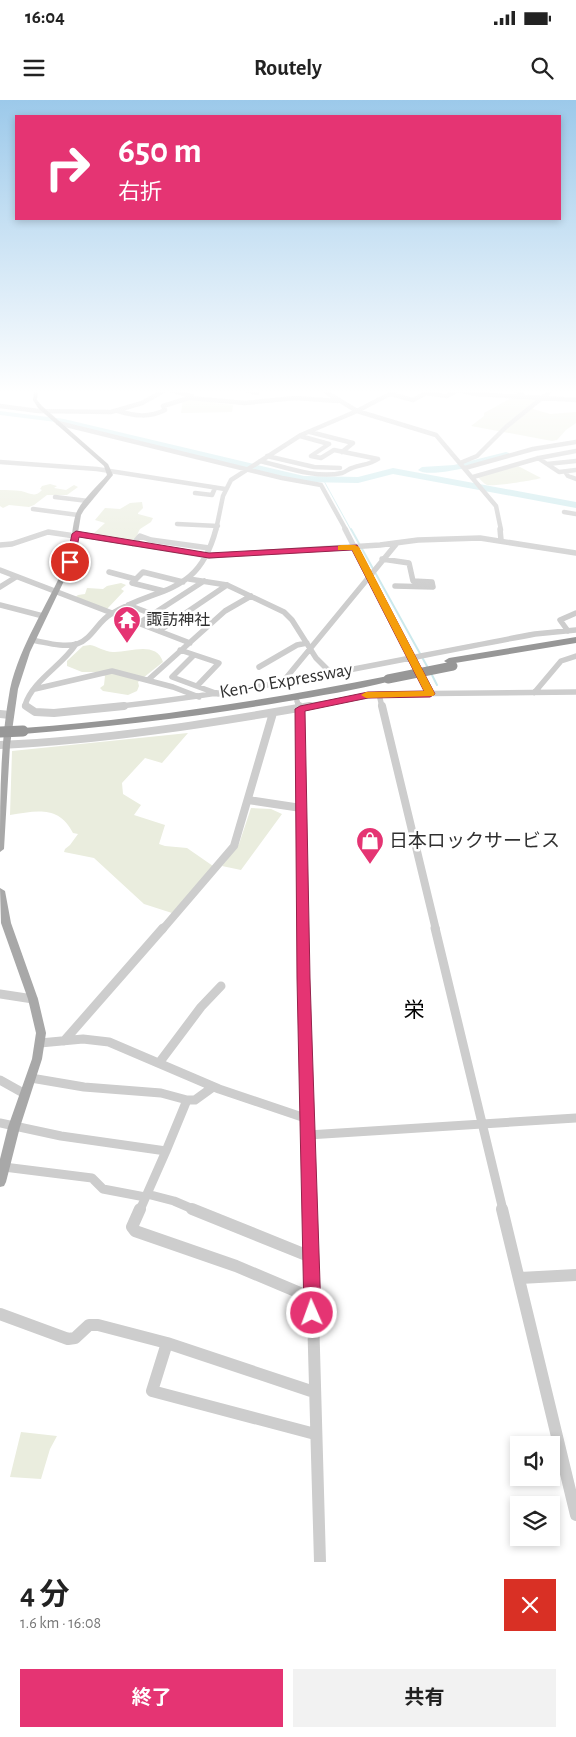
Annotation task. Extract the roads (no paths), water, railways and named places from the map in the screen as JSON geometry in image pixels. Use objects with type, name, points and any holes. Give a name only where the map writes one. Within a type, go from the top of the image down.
[{"type":"highway","name":"Ken-O Expressway","points":[[0,726],[23,728],[113,724],[220,711],[451,663],[576,640]]},
{"type":"highway","name":"Ken-O Expressway","points":[[451,663],[576,646]]},
{"type":"highway","name":"Ken-O Expressway","points":[[3,740],[23,728]]},
{"type":"main road","points":[[0,849],[3,740],[10,715],[18,670],[70,562],[78,515],[108,479],[110,471],[97,457]]},
{"type":"main road","points":[[0,891],[6,923],[40,1022],[40,1043],[31,1078],[14,1127],[0,1182]]},
{"type":"street","points":[[200,457],[321,485],[355,547],[372,571],[430,694]]},
{"type":"street","points":[[31,640],[66,645],[76,644],[83,641],[110,614],[186,581],[209,548],[218,526],[225,489],[231,480],[265,457]]},
{"type":"street","points":[[272,457],[314,467],[350,468],[368,467],[378,459],[369,457]]},
{"type":"street","points":[[455,457],[474,477],[496,506],[501,540]]},
{"type":"street","points":[[462,465],[475,457]]},
{"type":"street","points":[[462,465],[500,457]]},
{"type":"street","points":[[474,477],[544,457]]},
{"type":"street","points":[[540,458],[557,471],[576,474]]},
{"type":"street","points":[[260,461],[306,472],[342,473],[350,468]]},
{"type":"street","points":[[547,464],[576,461]]},
{"type":"street","points":[[0,462],[110,471],[225,489]]},
{"type":"street","points":[[566,473],[576,470]]},
{"type":"street","points":[[566,473],[568,476],[576,479]]},
{"type":"street","points":[[195,493],[212,495],[215,488]]},
{"type":"street","points":[[55,497],[88,501]]},
{"type":"street","points":[[33,509],[78,515]]},
{"type":"street","points":[[564,512],[576,514]]},
{"type":"street","points":[[177,524],[218,526]]},
{"type":"street","points":[[0,546],[48,532],[205,556],[355,547],[431,539],[480,538],[576,553]]},
{"type":"street","points":[[133,544],[140,536],[151,540],[209,548]]},
{"type":"street","points":[[288,686],[286,678],[308,646],[397,543]]},
{"type":"street","points":[[382,559],[410,563],[413,581],[432,582],[433,587],[395,586]]},
{"type":"street","points":[[1,572],[190,643]]},
{"type":"street","points":[[109,572],[135,579]]},
{"type":"street","points":[[164,591],[132,583],[142,572],[186,581],[204,581],[227,585],[251,596],[289,616],[316,658],[332,674]]},
{"type":"street","points":[[0,587],[16,577]]},
{"type":"street","points":[[139,623],[204,581]]},
{"type":"street","points":[[159,631],[227,585]]},
{"type":"street","points":[[148,680],[225,610],[251,596]]},
{"type":"street","points":[[0,605],[43,616]]},
{"type":"street","points":[[128,605],[152,614]]},
{"type":"street","points":[[568,631],[560,620],[576,613]]},
{"type":"street","points":[[76,644],[70,654],[35,689],[25,702],[25,705],[30,710],[45,713],[104,709],[288,686],[332,674],[412,657],[535,634],[576,630]]},
{"type":"street","points":[[259,667],[297,644],[308,646]]},
{"type":"street","points":[[180,650],[220,663],[198,686]]},
{"type":"street","points":[[194,654],[172,677],[218,694]]},
{"type":"street","points":[[534,693],[560,661],[576,656]]},
{"type":"street","points":[[35,689],[112,671],[173,687],[199,697]]},
{"type":"street","points":[[3,740],[61,742],[124,735],[181,728],[273,713],[299,705],[379,694],[576,692]]},
{"type":"street","points":[[379,694],[576,1515]]},
{"type":"street","points":[[299,705],[315,1434],[320,1562]]},
{"type":"street","points":[[64,1041],[224,861],[234,846],[273,713]]},
{"type":"street","points":[[0,714],[10,715]]},
{"type":"street","points":[[248,800],[302,808]]},
{"type":"street","points":[[159,1063],[201,1007],[220,986]]},
{"type":"street","points":[[0,994],[33,999]]},
{"type":"street","points":[[40,1043],[83,1039],[109,1042],[213,1087],[308,1119]]},
{"type":"street","points":[[31,1078],[84,1087],[161,1093],[187,1100],[195,1100],[213,1087]]},
{"type":"street","points":[[0,1080],[25,1094]]},
{"type":"street","points":[[187,1100],[132,1227],[135,1230],[236,1266],[312,1298]]},
{"type":"street","points":[[308,1135],[576,1118]]},
{"type":"street","points":[[0,1123],[83,1140],[166,1151]]},
{"type":"street","points":[[4,1166],[92,1178],[103,1189],[174,1201],[311,1257]]},
{"type":"street","points":[[520,1278],[576,1274]]},
{"type":"street","points":[[0,1314],[68,1339],[75,1338],[89,1325],[98,1325],[167,1344],[314,1392]]},
{"type":"street","points":[[167,1344],[152,1392],[315,1434]]},
{"type":"waterway","points":[[214,457],[304,479],[358,480],[393,471],[576,505]]},
{"type":"waterway","points":[[422,470],[454,468],[497,457]]},
{"type":"waterway","points":[[324,481],[351,530]]},
{"type":"waterway","points":[[351,529],[428,668]]},
{"type":"waterway","points":[[431,673],[437,685]]},
{"type":"place","name":"諏訪神社","points":[[127,644]]},
{"type":"place","name":"日本ロックサービス","points":[[370,865]]},
{"type":"district","name":"栄","points":[[414,1010]]}]
